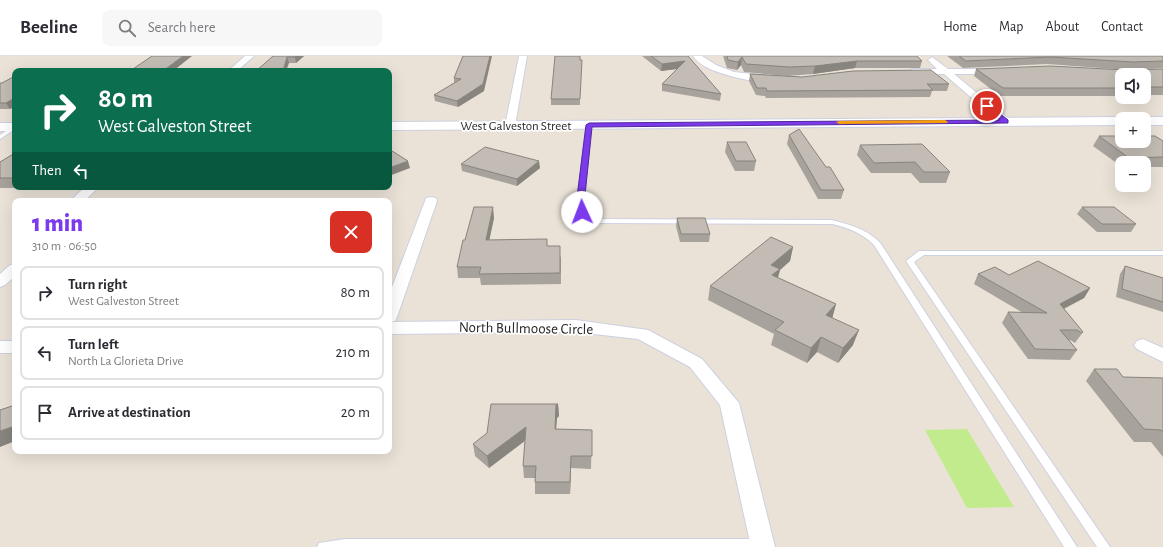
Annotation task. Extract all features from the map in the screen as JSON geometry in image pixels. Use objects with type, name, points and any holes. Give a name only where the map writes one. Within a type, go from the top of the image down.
[{"type":"street","points":[[236,68],[250,56]]},
{"type":"street","points":[[510,126],[523,56]]},
{"type":"street","points":[[696,56],[719,70],[742,76],[780,80]]},
{"type":"street","points":[[932,60],[1006,122]]},
{"type":"street","points":[[906,72],[1006,71]]},
{"type":"street","name":"West Galveston Street","points":[[392,126],[1115,121]]},
{"type":"street","points":[[1151,121],[1163,121]]},
{"type":"street","points":[[0,127],[12,127]]},
{"type":"street","points":[[80,198],[89,190]]},
{"type":"street","points":[[392,309],[431,201]]},
{"type":"street","points":[[0,282],[12,271]]},
{"type":"street","name":"North Bullmoose Circle","points":[[392,328],[576,326],[642,334],[696,363],[729,403],[763,546]]},
{"type":"street","points":[[1143,345],[1163,356]]},
{"type":"street","points":[[0,347],[12,347]]},
{"type":"lane","points":[[589,125],[580,205],[582,212],[587,217],[598,221],[832,222],[861,230],[869,236],[877,244],[1071,547]]},
{"type":"lane","points":[[0,137],[12,129]]},
{"type":"lane","points":[[1104,547],[910,262],[922,253],[1163,253]]},
{"type":"lane","points":[[323,547],[345,544],[763,546]]},
{"type":"green space","points":[[967,429],[1014,507],[967,508],[925,430]]},
{"type":"building","points":[[152,56],[183,56],[167,68],[134,68]]},
{"type":"building","points":[[273,56],[296,56],[287,57],[284,68],[259,68]]},
{"type":"building","points":[[463,56],[490,56],[483,84],[457,101],[434,95],[461,79],[454,78]]},
{"type":"building","points":[[555,56],[580,56],[580,60],[582,60],[580,99],[551,99]]},
{"type":"building","points":[[651,56],[688,56],[721,94],[662,84],[685,61],[662,64]]},
{"type":"building","points":[[727,56],[917,56],[922,61],[857,61],[815,66],[789,67],[746,64],[742,57],[738,62],[728,60]]},
{"type":"building","points":[[959,56],[1163,56],[1163,61],[1133,62],[1050,57],[966,61]]},
{"type":"building","points":[[1050,66],[1115,69],[1115,88],[1003,88],[976,69]]},
{"type":"building","points":[[1151,69],[1163,69],[1163,87],[1151,87]]},
{"type":"building","points":[[931,70],[949,84],[927,84],[933,90],[767,91],[766,88],[757,88],[750,74],[802,77],[853,71]]},
{"type":"building","points":[[12,78],[12,100],[6,103],[0,103],[0,83]]},
{"type":"building","points":[[799,129],[826,167],[830,167],[844,190],[821,190],[789,135]]},
{"type":"building","points":[[1099,136],[1115,136],[1115,148]]},
{"type":"building","points":[[1151,136],[1155,136],[1163,141],[1163,157],[1126,156],[1115,148],[1151,148]]},
{"type":"building","points":[[727,142],[746,142],[756,161],[736,161]]},
{"type":"building","points":[[922,144],[950,172],[924,172],[915,162],[874,163],[860,145]]},
{"type":"building","points":[[485,147],[539,161],[517,179],[461,164]]},
{"type":"building","points":[[392,151],[408,161],[392,167]]},
{"type":"building","points":[[12,155],[12,178],[0,178],[0,162]]},
{"type":"building","points":[[474,207],[493,207],[486,240],[547,239],[547,246],[560,246],[560,273],[479,274],[481,267],[457,267],[463,240],[465,240]]},
{"type":"building","points":[[1082,207],[1114,207],[1136,224],[1102,224]]},
{"type":"building","points":[[677,218],[705,218],[710,234],[681,234]]},
{"type":"building","points":[[771,237],[793,247],[771,265],[780,269],[772,275],[836,304],[826,315],[859,330],[843,348],[821,337],[811,348],[775,330],[784,322],[710,286]]},
{"type":"building","points":[[1038,261],[1090,288],[1060,304],[1083,332],[1082,333],[1077,330],[1060,330],[1077,350],[1035,349],[1008,312],[1047,313],[978,274],[995,267],[1009,275]]},
{"type":"building","points":[[1125,266],[1163,278],[1163,302],[1122,289]]},
{"type":"building","points":[[1094,369],[1117,369],[1123,377],[1163,378],[1163,432],[1161,430],[1144,429]]},
{"type":"building","points":[[491,404],[558,404],[556,405],[555,429],[592,430],[592,456],[571,456],[570,482],[535,482],[536,466],[523,466],[526,427],[487,456],[473,444],[487,433]]},
{"type":"building","points":[[12,406],[12,427],[0,431],[0,410]]},
{"type":"slow traffic","points":[[839,122],[945,122]]},
{"type":"route","points":[[582,212],[580,205],[586,139],[589,125],[1006,122],[987,106]]}]
